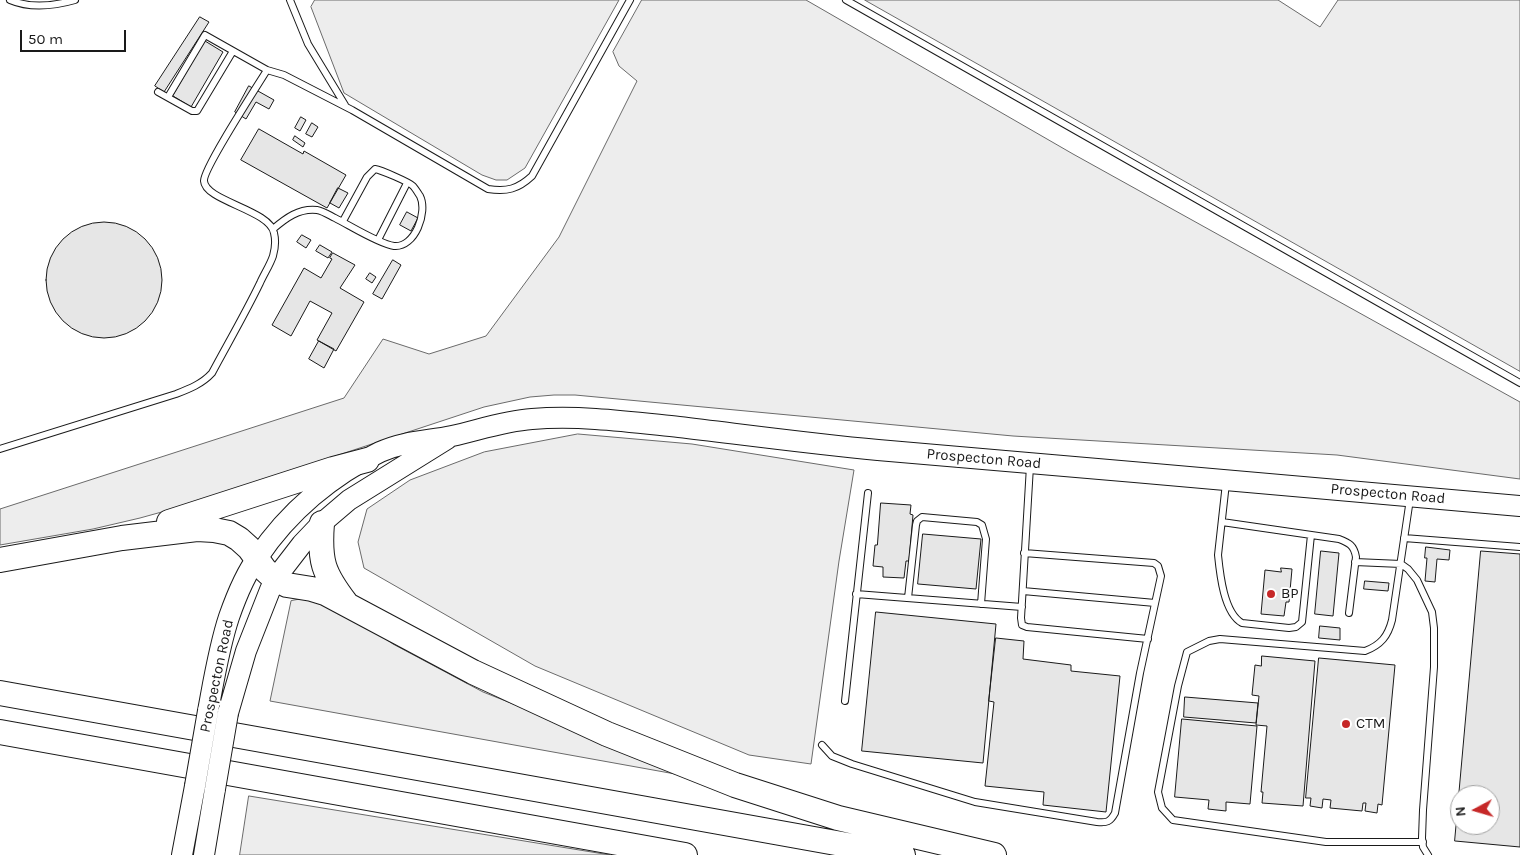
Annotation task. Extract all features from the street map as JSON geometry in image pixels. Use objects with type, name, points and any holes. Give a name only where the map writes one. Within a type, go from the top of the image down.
[{"type":"highway","points":[[122,538],[333,469],[367,460]]},
{"type":"highway","points":[[322,523],[320,542],[325,570],[330,582],[346,603]]},
{"type":"highway","points":[[0,560],[122,538],[197,529],[229,533],[239,539],[275,579],[287,585],[312,589],[346,603],[473,672],[598,730],[735,785],[838,818],[994,855]]},
{"type":"highway","points":[[0,693],[903,855]]},
{"type":"highway","points":[[0,732],[685,855]]},
{"type":"main road","name":"Prospecton Road","points":[[182,855],[220,648],[228,620],[256,558],[280,528],[302,505],[329,483],[367,460],[398,445],[451,436],[500,423],[532,419],[573,418],[630,422],[873,449],[1520,506]]},
{"type":"main road","name":"Prospecton Road","points":[[204,855],[228,713],[246,651],[275,579],[302,544],[322,523],[349,500],[451,436]]},
{"type":"lane","points":[[10,0],[33,6],[51,5],[75,0]]},
{"type":"lane","points":[[290,0],[308,44],[346,106]]},
{"type":"lane","points":[[168,97],[205,35],[267,70],[284,75],[346,106],[488,189],[498,190],[521,186],[532,176],[555,137],[630,0]]},
{"type":"lane","points":[[846,0],[1520,383]]},
{"type":"lane","points":[[158,92],[192,111],[197,111],[233,51]]},
{"type":"lane","points":[[0,449],[176,394],[207,379],[252,300],[273,257],[275,238],[273,228],[265,220],[213,193],[205,186],[204,181],[205,175],[224,141],[267,70]]},
{"type":"lane","points":[[273,228],[288,217],[307,210],[319,210],[378,240],[393,246],[400,246],[418,228],[422,218],[423,204],[413,186],[375,169],[367,177],[343,221]]},
{"type":"lane","points":[[378,240],[407,183]]},
{"type":"lane","points":[[1030,462],[1021,622],[1027,627],[1148,639]]},
{"type":"lane","points":[[1227,479],[1218,555],[1220,575],[1233,616],[1242,623],[1290,628],[1302,622],[1311,535]]},
{"type":"lane","points":[[845,701],[868,494]]},
{"type":"lane","points":[[1410,496],[1401,564],[1389,630],[1385,638],[1365,651],[1220,639],[1208,641],[1187,652],[1178,686],[1158,792],[1162,808],[1166,815],[1173,820],[1326,842],[1423,842]]},
{"type":"lane","points":[[908,598],[916,525],[922,518],[941,519],[977,522],[982,525],[986,539],[981,604]]},
{"type":"lane","points":[[1222,522],[1339,539],[1350,543],[1354,550],[1355,562],[1349,613]]},
{"type":"lane","points":[[1404,538],[1520,548]]},
{"type":"lane","points":[[822,745],[832,756],[852,764],[975,802],[1043,815],[1106,823],[1111,821],[1115,813],[1161,576],[1158,566],[1154,564],[1024,553]]},
{"type":"lane","points":[[1355,562],[1401,564],[1412,572],[1432,612],[1434,668],[1423,810],[1423,847],[1428,855]]},
{"type":"lane","points":[[1023,591],[1155,603]]},
{"type":"lane","points":[[856,594],[1022,607]]},
{"type":"shaded area","points":[[315,0],[619,0],[525,168],[507,180],[496,180],[482,175],[344,93],[311,7]]},
{"type":"shaded area","points":[[642,0],[806,0],[1073,154],[1520,402],[1520,479],[1337,455],[1013,436],[575,395],[554,395],[530,397],[484,407],[187,505],[140,518],[93,529],[0,545],[0,509],[344,398],[383,339],[429,354],[486,336],[559,237],[637,81],[619,66],[613,52]]},
{"type":"shaded area","points":[[865,0],[1278,0],[1320,27],[1338,0],[1520,0],[1520,371]]},
{"type":"shaded area","points":[[578,434],[692,444],[854,470],[839,561],[811,764],[749,755],[535,666],[364,568],[358,542],[367,509],[410,480],[484,452]]},
{"type":"shaded area","points":[[323,595],[393,644],[483,692],[703,779],[270,701],[291,601]]},
{"type":"shaded area","points":[[249,796],[610,855],[240,855]]},
{"type":"building","points":[[200,17],[209,22],[164,92],[155,86]]},
{"type":"building","points":[[205,41],[223,52],[191,107],[173,96]]},
{"type":"building","points":[[249,86],[274,100],[269,109],[256,102],[246,119],[235,112]]},
{"type":"building","points":[[301,117],[306,120],[300,131],[295,128]]},
{"type":"building","points":[[312,123],[318,127],[312,137],[306,134]]},
{"type":"building","points":[[259,129],[303,154],[304,151],[346,175],[327,208],[241,160]]},
{"type":"building","points":[[295,136],[305,143],[303,147],[293,140]]},
{"type":"building","points":[[338,188],[348,193],[339,208],[330,203]]},
{"type":"building","points":[[407,212],[418,218],[411,231],[400,225]]},
{"type":"building","points":[[104,222],[126,226],[145,239],[158,258],[162,280],[158,302],[145,321],[126,334],[104,338],[82,334],[63,321],[50,302],[46,280],[50,258],[63,239],[82,226]]},
{"type":"building","points":[[302,235],[311,240],[306,248],[297,242]]},
{"type":"building","points":[[320,245],[332,252],[328,258],[316,251]]},
{"type":"building","points":[[333,253],[355,265],[340,288],[364,302],[336,351],[317,340],[332,313],[310,301],[291,336],[272,325],[304,268],[321,278],[332,259],[330,258]]},
{"type":"building","points":[[393,260],[401,265],[382,299],[373,294]]},
{"type":"building","points":[[370,273],[376,277],[372,283],[366,279]]},
{"type":"building","points":[[319,341],[334,349],[324,368],[309,359]]},
{"type":"building","points":[[881,503],[911,505],[910,514],[913,515],[909,561],[906,561],[904,578],[883,577],[883,567],[873,566]]},
{"type":"building","points":[[923,534],[981,539],[976,589],[918,584]]},
{"type":"building","points":[[1426,547],[1450,550],[1449,560],[1437,559],[1435,582],[1425,581]]},
{"type":"building","points":[[1321,551],[1339,553],[1333,616],[1315,614]]},
{"type":"building","points":[[1481,551],[1520,554],[1520,847],[1455,841],[1456,835],[1500,835],[1500,785],[1460,785]]},
{"type":"building","points":[[1281,568],[1292,569],[1289,602],[1286,602],[1284,616],[1261,614],[1265,570],[1281,572]]},
{"type":"building","points":[[1365,581],[1389,583],[1388,591],[1364,589]]},
{"type":"building","points":[[876,612],[996,624],[983,763],[862,751]]},
{"type":"building","points":[[1320,626],[1340,628],[1340,640],[1319,638]]},
{"type":"building","points":[[996,638],[1024,641],[1023,659],[1071,665],[1071,671],[1120,676],[1106,812],[1043,805],[1044,792],[985,786],[994,702],[989,701]]},
{"type":"building","points":[[1262,656],[1315,661],[1303,806],[1262,803],[1263,792],[1261,792],[1267,726],[1256,725],[1259,696],[1252,695],[1255,665],[1261,666]]},
{"type":"building","points":[[1319,658],[1395,665],[1382,805],[1378,804],[1377,813],[1365,811],[1366,803],[1363,803],[1362,811],[1330,808],[1331,800],[1323,799],[1322,808],[1310,806],[1311,798],[1306,798]]},
{"type":"building","points":[[1185,697],[1258,703],[1256,723],[1184,717]]},
{"type":"building","points":[[1182,719],[1257,726],[1250,804],[1226,802],[1226,811],[1208,809],[1209,800],[1175,797]]},
{"type":"place","name":"BP","points":[[1271,594]]},
{"type":"place","name":"CTM","points":[[1346,724]]}]
